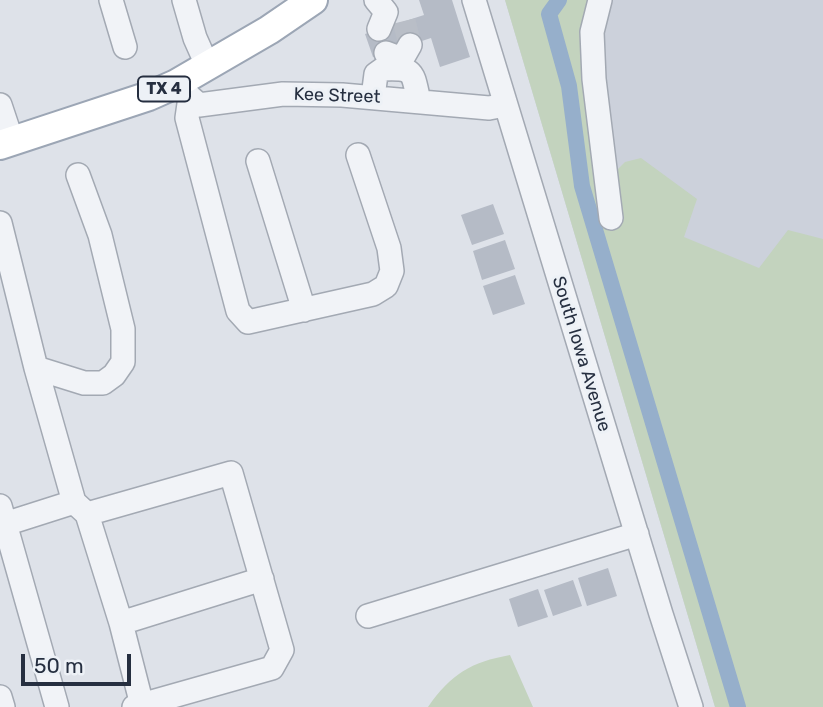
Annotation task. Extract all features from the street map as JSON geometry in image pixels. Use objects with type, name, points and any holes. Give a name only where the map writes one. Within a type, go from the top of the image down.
[{"type":"main road","name":"TX 4","points":[[6,143],[149,96],[183,90],[207,65],[269,30],[313,0]]},
{"type":"street","points":[[111,0],[125,47]]},
{"type":"street","points":[[184,0],[195,38],[207,65]]},
{"type":"street","name":"South Iowa Avenue","points":[[474,0],[691,707]]},
{"type":"street","points":[[600,0],[592,32],[594,79],[611,218]]},
{"type":"street","points":[[373,97],[376,74],[401,56],[413,75],[419,101]]},
{"type":"street","points":[[183,90],[187,118],[238,311],[248,322],[373,294],[386,286],[392,271],[389,248],[358,155]]},
{"type":"street","name":"Kee Street","points":[[183,90],[199,105],[283,94],[373,97],[489,108],[505,104]]},
{"type":"street","points":[[0,105],[6,143]]},
{"type":"street","points":[[258,161],[304,310]]},
{"type":"street","points":[[36,368],[84,383],[103,383],[114,375],[123,362],[123,329],[100,235],[78,175]]},
{"type":"street","points":[[0,223],[36,368],[81,508],[121,623],[138,706],[272,668],[282,650],[231,473],[81,508],[3,515],[57,707]]},
{"type":"street","points":[[368,616],[637,534]]},
{"type":"street","points":[[121,623],[262,579]]},
{"type":"street","points":[[0,697],[3,707]]},
{"type":"shaded area","points":[[505,0],[823,0],[823,707],[715,707]]},
{"type":"green space","points":[[505,0],[591,0],[607,226],[622,225],[617,170],[625,162],[641,158],[697,199],[684,237],[759,268],[788,230],[823,239],[823,707],[715,707]]},
{"type":"green space","points":[[510,655],[533,707],[428,707],[445,686],[463,671],[484,661]]},
{"type":"building","points":[[419,0],[452,0],[470,57],[440,67],[431,38],[373,57],[365,34],[424,15]]},
{"type":"building","points":[[493,204],[504,234],[472,245],[461,215]]},
{"type":"building","points":[[505,240],[515,269],[482,280],[473,251]]},
{"type":"building","points":[[515,275],[525,304],[493,315],[483,286]]},
{"type":"building","points":[[608,568],[617,596],[587,606],[578,578]]},
{"type":"building","points":[[573,580],[582,606],[553,616],[544,590]]},
{"type":"building","points":[[538,589],[548,617],[518,627],[509,599]]},
{"type":"waterway","points":[[559,0],[549,14],[569,86],[582,186],[738,707]]},
{"type":"tunnel","points":[[404,21],[410,45]]}]
